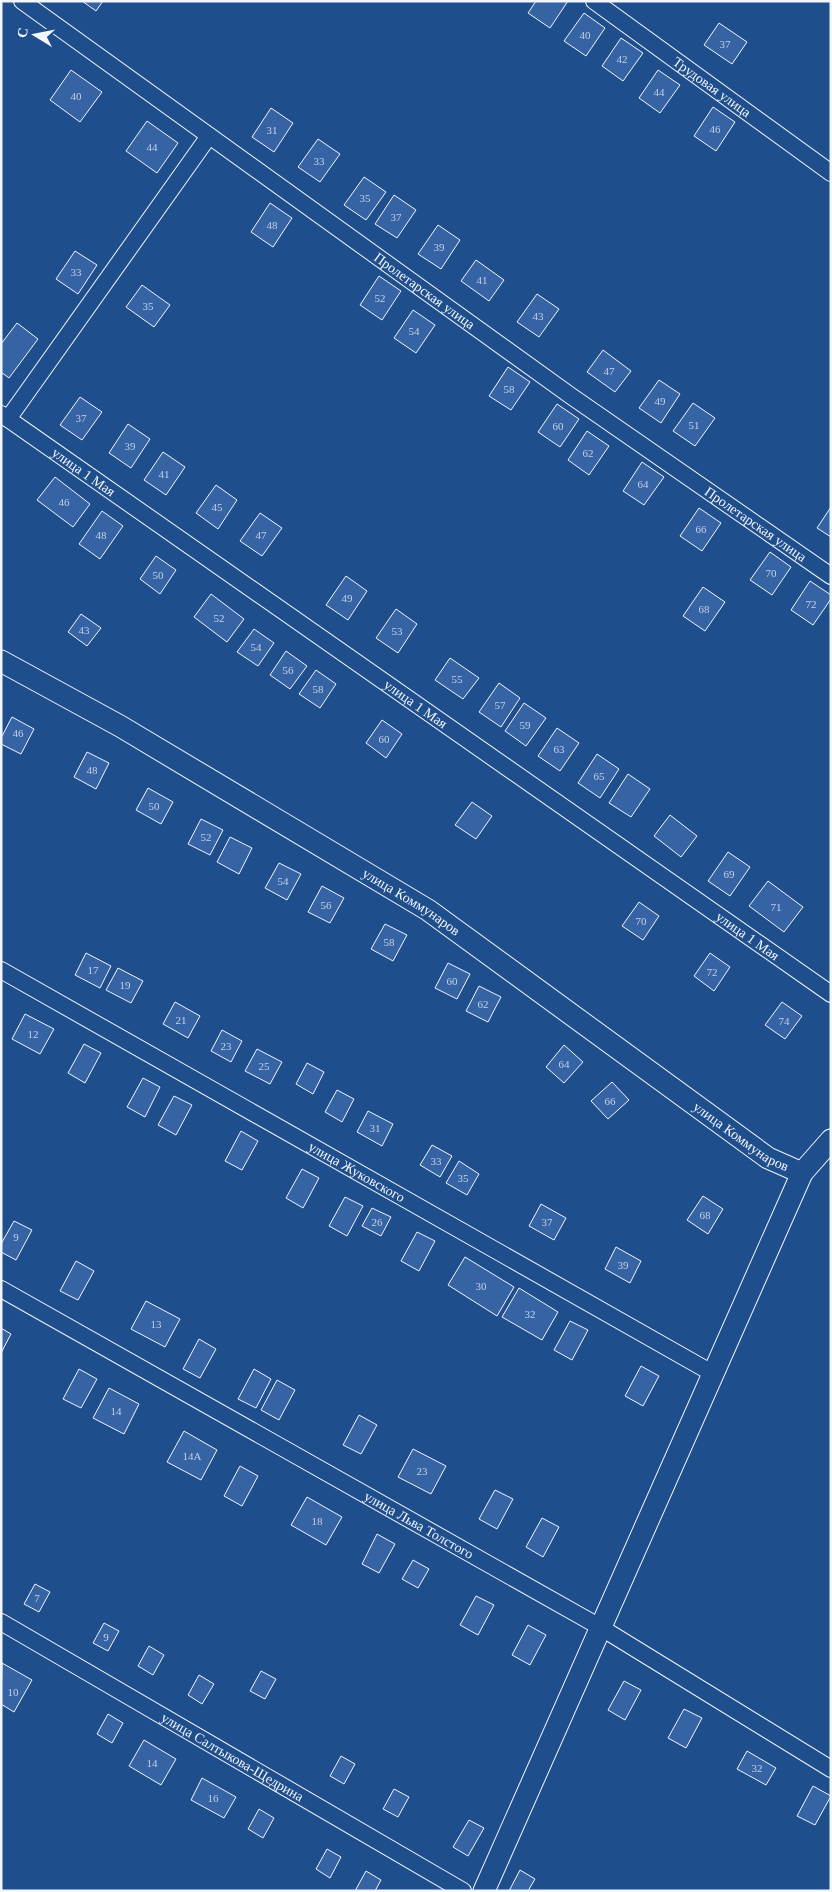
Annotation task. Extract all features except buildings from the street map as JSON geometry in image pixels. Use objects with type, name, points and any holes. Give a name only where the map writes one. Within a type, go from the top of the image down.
[{"type":"main road","name":"улица Коммунаров","points":[[1,662],[120,726],[428,910],[768,1158],[802,1173]]},
{"type":"main road","points":[[484,1891],[802,1173],[831,1140]]},
{"type":"street","name":"Пролетарская улица","points":[[22,1],[571,396],[831,576]]},
{"type":"street","name":"Трудовая улица","points":[[594,1],[831,173]]},
{"type":"street","points":[[5,417],[209,136]]},
{"type":"street","name":"улица 1 Мая","points":[[5,417],[831,994]]},
{"type":"street","name":"улица Жуковского","points":[[1,970],[712,1373]]},
{"type":"street","name":"улица Льва Толстого","points":[[1,1289],[600,1627],[831,1769]]},
{"type":"street","name":"улица Салтыкова-Щедрина","points":[[1,1622],[463,1891]]}]
